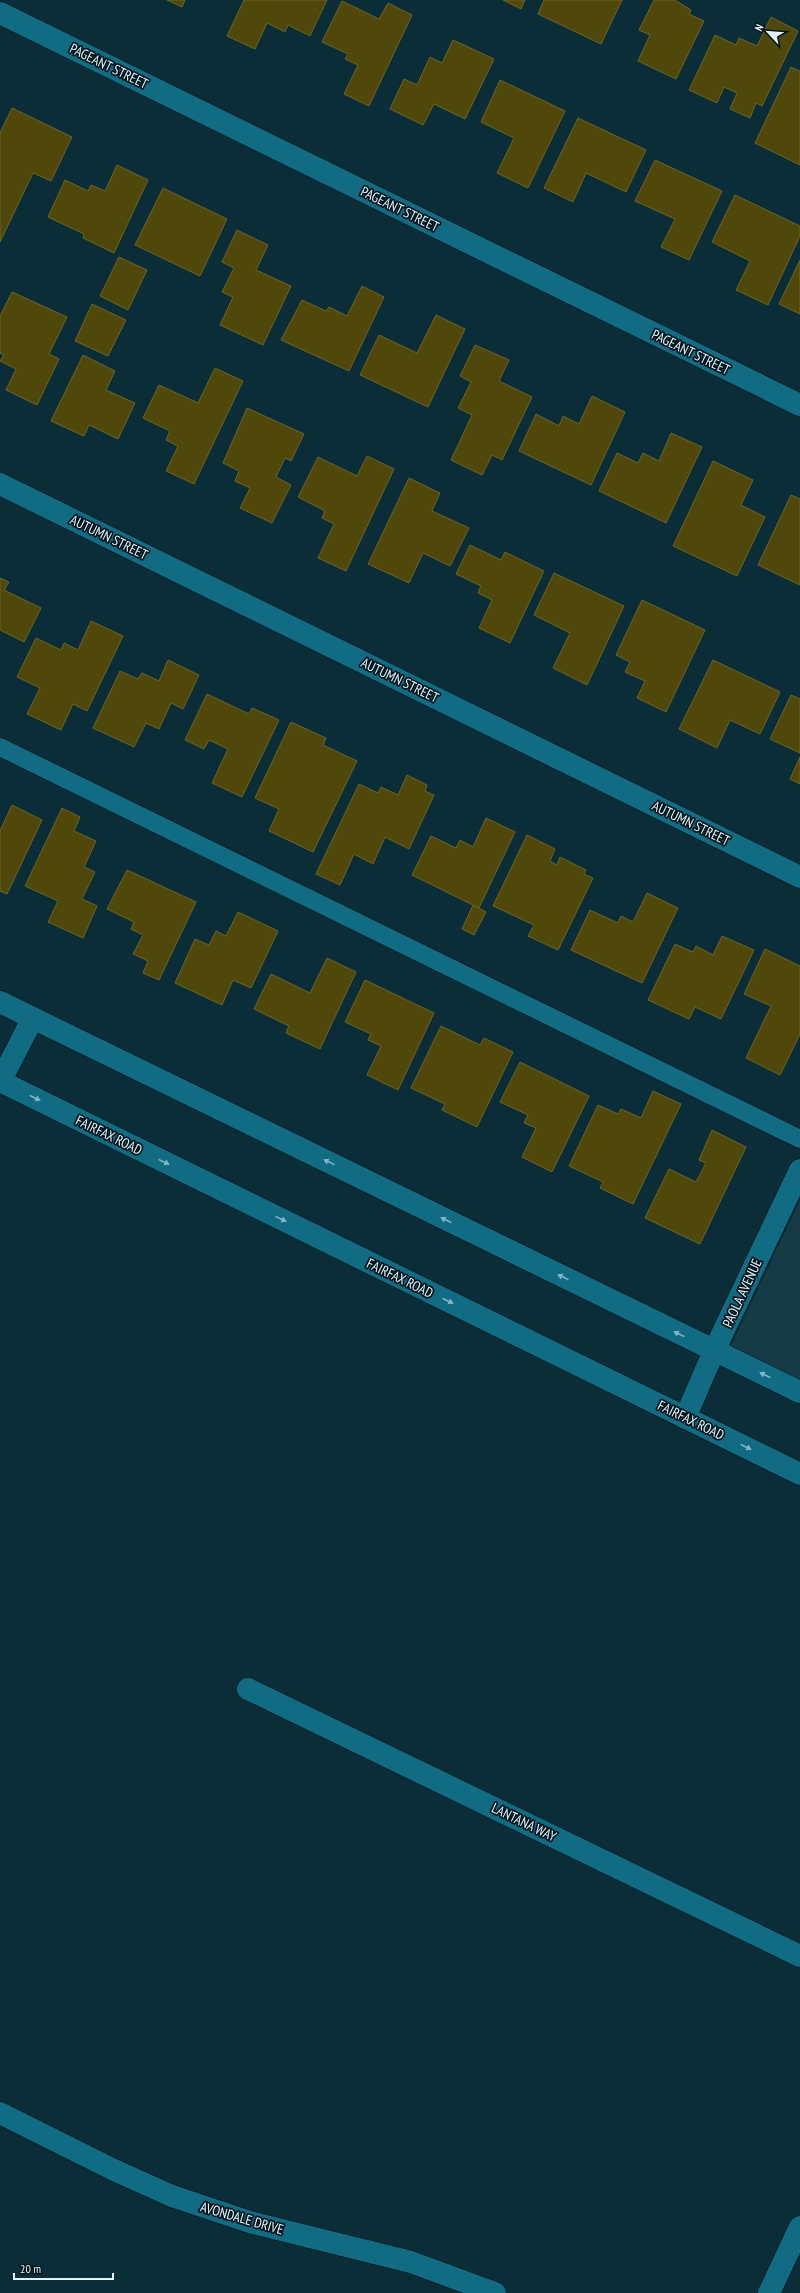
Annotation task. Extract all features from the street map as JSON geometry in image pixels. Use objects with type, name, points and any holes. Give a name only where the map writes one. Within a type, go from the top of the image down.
[{"type":"street","name":"PAGEANT STREET","points":[[0,13],[800,405]]},
{"type":"street","name":"AUTUMN STREET","points":[[0,484],[800,876]]},
{"type":"street","points":[[0,1002],[800,1392]]},
{"type":"street","points":[[0,1081],[33,1018]]},
{"type":"street","name":"FAIRFAX ROAD","points":[[0,1081],[800,1474]]},
{"type":"street","name":"PAOLA AVENUE","points":[[686,1418],[714,1351],[800,1170]]},
{"type":"street","name":"LANTANA WAY","points":[[248,1689],[800,1956]]},
{"type":"street","name":"AVONDALE DRIVE","points":[[0,2113],[114,2170],[172,2196],[253,2223],[412,2262],[495,2293]]},
{"type":"street","points":[[769,2293],[800,2227]]},
{"type":"lane","points":[[0,747],[800,1139]]},
{"type":"shaded area","points":[[800,1200],[800,1398],[724,1361]]},
{"type":"building","points":[[167,0],[185,0],[182,7]]},
{"type":"building","points":[[244,0],[327,0],[310,36],[288,25],[285,32],[267,23],[255,49],[227,36]]},
{"type":"building","points":[[503,0],[525,0],[521,9]]},
{"type":"building","points":[[544,0],[622,0],[601,44],[538,14]]},
{"type":"building","points":[[654,0],[675,0],[691,10],[689,14],[704,21],[676,79],[638,61],[650,35],[639,30]]},
{"type":"building","points":[[342,1],[379,19],[388,3],[412,15],[369,106],[344,94],[358,65],[345,59],[348,54],[322,42]]},
{"type":"building","points":[[771,17],[798,31],[762,106],[756,103],[750,118],[730,109],[737,93],[724,87],[717,103],[689,90],[715,35],[736,45],[739,38],[757,46]]},
{"type":"building","points":[[453,40],[494,59],[465,119],[434,104],[423,125],[390,109],[404,79],[417,85],[430,57],[442,63]]},
{"type":"building","points":[[791,67],[800,71],[800,165],[755,143]]},
{"type":"building","points":[[500,80],[565,111],[528,188],[497,173],[514,138],[481,122]]},
{"type":"building","points":[[12,108],[72,137],[51,181],[33,173],[0,242],[0,133]]},
{"type":"building","points":[[578,118],[646,150],[626,192],[586,173],[573,202],[544,188]]},
{"type":"building","points":[[655,160],[722,191],[689,260],[661,247],[675,219],[635,201]]},
{"type":"building","points":[[117,165],[148,180],[114,253],[83,238],[84,234],[48,217],[65,180],[88,191],[91,185],[105,191]]},
{"type":"building","points":[[163,188],[227,219],[200,276],[135,245]]},
{"type":"building","points":[[735,195],[800,226],[800,236],[768,305],[736,290],[750,261],[712,242]]},
{"type":"building","points":[[237,230],[268,245],[256,270],[291,286],[263,345],[220,325],[233,297],[222,292],[234,268],[222,262]]},
{"type":"building","points":[[119,257],[147,270],[128,310],[100,296]]},
{"type":"building","points":[[800,260],[800,314],[779,304]]},
{"type":"building","points":[[362,286],[384,297],[349,371],[281,340],[302,300],[326,311],[329,307],[347,316]]},
{"type":"building","points":[[12,292],[67,317],[49,354],[59,359],[37,405],[6,390],[16,369],[0,361],[4,355],[0,353],[0,316]]},
{"type":"building","points":[[92,304],[126,320],[108,356],[75,341]]},
{"type":"building","points":[[436,315],[465,329],[428,407],[360,375],[379,335],[417,353]]},
{"type":"building","points":[[475,345],[509,360],[499,381],[532,397],[502,460],[492,455],[482,475],[451,460],[472,415],[458,408],[471,382],[460,376]]},
{"type":"building","points":[[83,355],[115,371],[106,390],[135,403],[118,439],[89,425],[84,436],[51,421]]},
{"type":"building","points":[[215,368],[243,381],[194,484],[166,471],[178,446],[166,440],[170,431],[143,418],[159,385],[198,403]]},
{"type":"building","points":[[592,396],[625,412],[591,485],[519,451],[536,414],[559,426],[563,416],[579,424]]},
{"type":"building","points":[[247,408],[304,434],[291,461],[285,458],[276,477],[291,485],[272,523],[240,508],[250,488],[235,481],[239,471],[223,463]]},
{"type":"building","points":[[671,433],[702,447],[666,523],[599,491],[617,453],[638,463],[643,453],[659,461]]},
{"type":"building","points":[[367,456],[394,469],[346,571],[318,558],[334,524],[322,518],[325,511],[298,497],[318,457],[357,476]]},
{"type":"building","points":[[713,461],[753,480],[741,505],[765,517],[737,576],[673,546]]},
{"type":"building","points":[[409,478],[440,493],[432,511],[469,528],[450,566],[423,553],[409,583],[368,564]]},
{"type":"building","points":[[791,495],[800,499],[800,585],[758,565]]},
{"type":"building","points":[[470,545],[501,560],[505,552],[544,571],[510,643],[479,628],[492,600],[478,593],[481,586],[456,574]]},
{"type":"building","points":[[554,573],[624,606],[587,685],[553,668],[570,633],[534,615]]},
{"type":"building","points":[[0,578],[9,582],[4,590],[41,608],[24,642],[0,630]]},
{"type":"building","points":[[642,600],[705,630],[666,712],[637,698],[645,681],[625,672],[630,662],[616,655]]},
{"type":"building","points":[[91,621],[123,636],[87,711],[73,704],[61,730],[27,714],[40,688],[17,677],[36,638],[61,650],[64,643],[78,650]]},
{"type":"building","points":[[168,660],[199,675],[183,709],[171,703],[159,729],[146,723],[134,747],[93,728],[120,671],[138,679],[142,673],[159,681]]},
{"type":"building","points":[[713,660],[780,692],[760,734],[730,720],[717,748],[679,729]]},
{"type":"building","points":[[207,694],[249,714],[252,708],[279,720],[242,797],[212,783],[228,749],[209,740],[204,749],[185,740]]},
{"type":"building","points":[[791,695],[800,699],[800,753],[770,739]]},
{"type":"building","points":[[291,722],[326,738],[323,745],[357,761],[313,852],[269,831],[279,809],[255,798]]},
{"type":"building","points":[[800,757],[800,784],[790,779]]},
{"type":"building","points":[[407,775],[427,785],[425,791],[434,795],[409,849],[385,837],[373,864],[354,854],[340,885],[316,874],[359,784],[378,793],[381,787],[398,795]]},
{"type":"building","points":[[12,805],[42,820],[7,894],[0,891],[0,831]]},
{"type":"building","points":[[62,808],[80,817],[74,831],[96,841],[84,867],[95,872],[82,899],[97,906],[83,938],[48,922],[58,901],[25,886]]},
{"type":"building","points":[[486,818],[515,832],[479,908],[412,875],[431,836],[456,848],[460,840],[473,847]]},
{"type":"building","points":[[527,835],[555,849],[550,861],[557,865],[560,857],[586,870],[584,874],[593,878],[558,950],[528,936],[534,925],[493,906]]},
{"type":"building","points":[[127,870],[196,902],[159,980],[143,973],[148,961],[133,954],[143,935],[131,929],[134,922],[107,909]]},
{"type":"building","points":[[647,893],[678,908],[642,983],[571,950],[590,910],[618,923],[621,916],[633,922]]},
{"type":"building","points":[[473,905],[486,912],[474,935],[462,929]]},
{"type":"building","points":[[238,912],[278,931],[251,988],[233,980],[222,1005],[175,983],[195,939],[209,945],[216,931],[226,936]]},
{"type":"building","points":[[722,936],[754,950],[721,1019],[695,1007],[689,1019],[648,1000],[675,944],[693,952],[696,946],[713,955]]},
{"type":"building","points":[[765,949],[800,966],[800,1034],[780,1075],[746,1058],[771,1006],[744,994]]},
{"type":"building","points":[[327,958],[356,972],[320,1049],[286,1033],[289,1026],[254,1009],[271,974],[310,993]]},
{"type":"building","points":[[365,980],[434,1013],[398,1090],[367,1075],[381,1046],[368,1040],[371,1034],[345,1022]]},
{"type":"building","points":[[441,1026],[480,1045],[484,1038],[513,1052],[477,1127],[442,1110],[445,1104],[411,1088]]},
{"type":"building","points":[[520,1062],[589,1096],[552,1172],[522,1157],[536,1128],[524,1123],[528,1115],[500,1102]]},
{"type":"building","points":[[653,1091],[681,1104],[633,1204],[600,1188],[603,1182],[569,1166],[598,1105],[618,1114],[621,1109],[641,1118]]},
{"type":"building","points":[[712,1130],[746,1147],[700,1244],[645,1218],[669,1169],[696,1182],[706,1163],[699,1160]]}]
